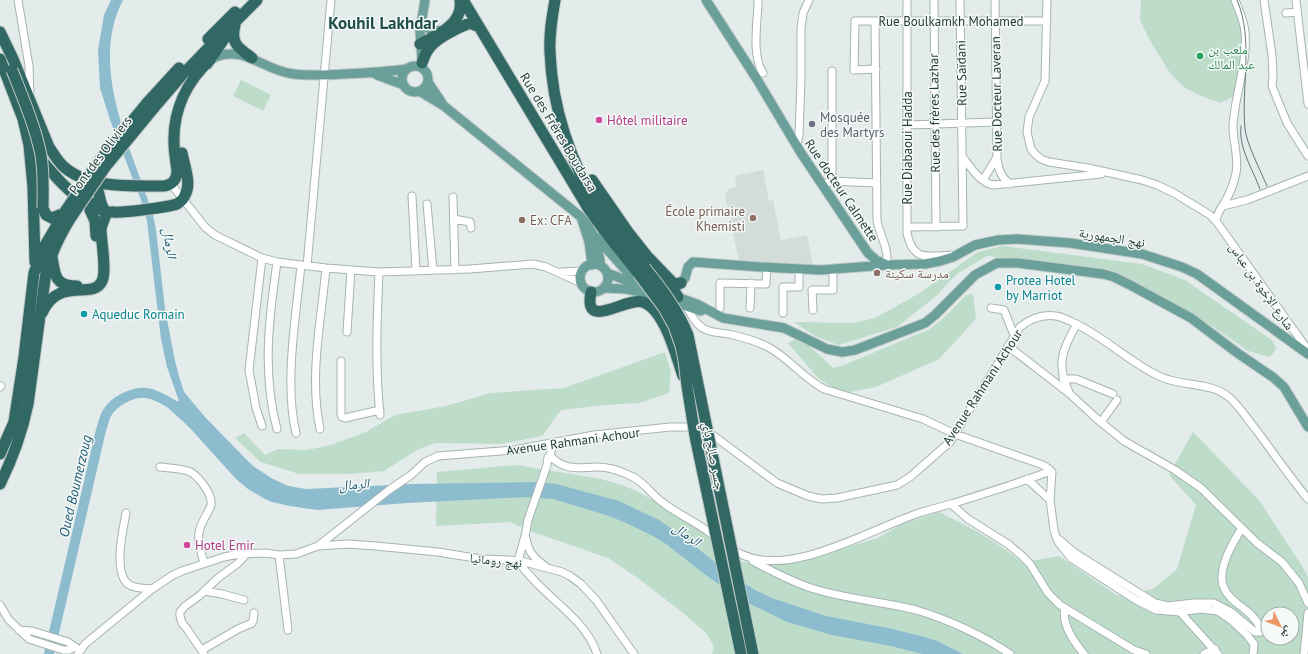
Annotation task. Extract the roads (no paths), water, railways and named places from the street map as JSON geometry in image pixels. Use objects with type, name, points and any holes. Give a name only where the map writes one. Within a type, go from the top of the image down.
[{"type":"highway","points":[[153,105],[177,70],[247,0]]},
{"type":"highway","points":[[153,105],[257,0]]},
{"type":"highway","points":[[420,44],[450,26],[458,16],[462,0]]},
{"type":"highway","name":"Rue des Frères Boudarsa","points":[[462,0],[588,208],[606,233],[641,271]]},
{"type":"highway","points":[[555,0],[550,38],[551,76],[564,135],[588,189],[641,271],[668,298],[683,323],[688,335],[753,654]]},
{"type":"highway","points":[[237,20],[233,35],[235,44],[252,58]]},
{"type":"highway","points":[[29,145],[51,171],[72,192],[91,206],[105,211],[122,212],[171,206],[180,202],[186,194],[188,186],[181,150],[180,135],[182,120],[193,88],[205,66],[237,20]]},
{"type":"highway","points":[[422,65],[425,54],[431,45],[438,40],[470,22],[479,27]]},
{"type":"highway","points":[[0,32],[49,147],[56,158],[65,168],[81,177],[116,186],[167,185],[177,176],[174,134],[178,112],[186,90],[193,79],[211,59]]},
{"type":"highway","points":[[0,32],[12,70],[32,121],[41,156],[44,181],[43,208],[46,215],[52,218],[67,216]]},
{"type":"highway","points":[[0,59],[23,119],[29,145],[33,187],[35,250],[34,273],[24,357],[14,422],[1,452]]},
{"type":"highway","points":[[153,105],[173,103],[177,107],[178,112]]},
{"type":"highway","name":"Pont des Oliviers","points":[[67,216],[153,105]]},
{"type":"highway","points":[[570,149],[584,167],[619,222],[677,290]]},
{"type":"highway","points":[[72,192],[73,182],[81,177]]},
{"type":"highway","points":[[40,319],[46,305],[57,294],[67,290],[91,289],[99,286],[102,282],[104,274],[101,231],[106,216],[96,182]]},
{"type":"highway","points":[[51,254],[54,274],[61,283],[71,286],[86,285],[93,282],[98,275],[98,271],[96,228],[95,221],[90,210],[91,206],[116,186]]},
{"type":"highway","points":[[0,484],[10,465],[23,426],[28,404],[46,272],[51,254],[67,216]]},
{"type":"highway","points":[[34,273],[44,247],[67,216]]},
{"type":"highway","name":"جسر صالح باي","points":[[641,271],[674,326],[684,360],[696,436],[741,654]]},
{"type":"highway","points":[[591,292],[590,306],[594,311],[604,311],[634,302],[646,304],[658,315],[670,337],[687,386]]},
{"type":"main road","points":[[425,0],[421,22],[420,44],[422,65],[427,74],[428,82],[444,106]]},
{"type":"main road","name":"Rue docteur Calmette","points":[[706,0],[758,81],[796,146],[868,253],[876,260],[886,265]]},
{"type":"main road","points":[[421,22],[430,30],[443,31]]},
{"type":"main road","points":[[404,85],[402,76],[408,68],[420,44]]},
{"type":"main road","points":[[211,59],[220,54],[241,54],[287,73],[325,75],[370,73],[422,65]]},
{"type":"main road","points":[[370,73],[384,76],[404,85],[410,91],[419,91],[444,106],[581,217],[593,233],[597,246],[600,268]]},
{"type":"main road","points":[[419,91],[423,89],[428,82]]},
{"type":"main road","points":[[581,217],[589,242],[600,268],[608,281],[604,288]]},
{"type":"main road","points":[[593,233],[643,286]]},
{"type":"main road","name":"نهج الجمهورية","points":[[677,290],[685,278],[688,267],[694,262],[767,268],[833,269],[925,264],[940,261],[956,255],[975,245],[998,240],[1018,239],[1070,243],[1118,249],[1148,255],[1182,267],[1197,274],[1308,354]]},
{"type":"main road","points":[[723,318],[697,304],[677,290],[660,291],[643,286],[600,268],[583,270],[580,277],[581,283],[585,289],[591,292],[596,292],[604,288],[626,289],[644,293],[723,318],[778,326],[798,334],[827,349],[837,352],[848,352],[925,323],[975,275],[997,262],[1103,274],[1114,277],[1191,318],[1274,378],[1284,386],[1308,427]]},
{"type":"street","points":[[18,0],[30,66],[30,100]]},
{"type":"street","points":[[296,433],[293,420],[290,378],[325,75],[331,0]]},
{"type":"street","points":[[713,11],[714,0]]},
{"type":"street","points":[[758,0],[756,47],[757,58],[763,73]]},
{"type":"street","points":[[796,146],[799,136],[801,21],[809,0]]},
{"type":"street","name":"Rue Diabaoui Hadda","points":[[907,0],[907,227],[909,244],[916,254],[922,256],[956,255]]},
{"type":"street","name":"Rue des frères Lazhar","points":[[934,0],[936,227]]},
{"type":"street","name":"Rue Saïdani","points":[[936,227],[963,226],[960,0]]},
{"type":"street","name":"Rue Docteur Laveran","points":[[995,0],[997,157],[998,167],[1002,176],[1010,184]]},
{"type":"street","name":"شارع الإخوة بن عباس","points":[[1047,0],[1045,81],[1029,117],[1027,132],[1031,149],[1038,157],[1049,162],[1142,180],[1157,185],[1174,193],[1210,215],[1216,221],[1308,350]]},
{"type":"street","points":[[1216,221],[1236,172],[1237,160],[1234,121],[1245,42],[1244,24],[1235,0]]},
{"type":"street","points":[[1264,0],[1272,55],[1272,86],[1287,123],[1308,156]]},
{"type":"street","points":[[1296,0],[1308,104]]},
{"type":"street","points":[[1286,14],[1297,12]]},
{"type":"street","name":"Rue Boulkamkh Mohamed","points":[[876,69],[854,70],[855,21],[1047,21]]},
{"type":"street","points":[[875,21],[876,183],[878,227],[887,255],[886,265]]},
{"type":"street","points":[[832,72],[832,181]]},
{"type":"street","points":[[907,125],[996,122]]},
{"type":"street","points":[[962,156],[983,180],[993,185],[1107,173]]},
{"type":"street","points":[[983,180],[997,157]]},
{"type":"street","points":[[1223,206],[1247,200],[1308,176]]},
{"type":"street","points":[[822,185],[832,181],[876,183]]},
{"type":"street","points":[[167,185],[183,198],[205,227],[215,235],[262,258],[277,262],[304,266],[379,272],[455,270],[533,264],[557,271],[581,283]]},
{"type":"street","points":[[412,196],[416,271]]},
{"type":"street","points":[[453,197],[455,270]]},
{"type":"street","points":[[426,204],[433,270]]},
{"type":"street","points":[[454,219],[470,222],[471,228]]},
{"type":"street","points":[[907,227],[936,227]]},
{"type":"street","points":[[262,258],[249,370],[257,412],[262,426]]},
{"type":"street","points":[[277,262],[268,340],[267,366],[272,408],[277,429]]},
{"type":"street","points":[[320,430],[315,396],[315,362],[326,268]]},
{"type":"street","points":[[720,308],[720,283],[766,284],[767,268]]},
{"type":"street","points":[[783,313],[783,287],[799,287],[799,269]]},
{"type":"street","points":[[813,310],[812,290],[833,290],[833,269]]},
{"type":"street","points":[[347,332],[351,270]]},
{"type":"street","points":[[557,271],[570,272],[583,270]]},
{"type":"street","points":[[341,361],[342,417],[345,418],[380,412],[376,345],[379,272]]},
{"type":"street","points":[[750,308],[751,283]]},
{"type":"street","points":[[677,290],[695,322],[703,328],[714,332],[732,334],[759,342],[785,358],[814,384],[824,390],[923,419],[955,434],[1037,463],[1051,471]]},
{"type":"street","points":[[990,308],[1004,310],[1014,335]]},
{"type":"street","name":"Avenue Rahmani Achour","points":[[318,546],[389,490],[411,475],[425,462],[438,456],[514,450],[594,435],[670,427],[698,428],[710,433],[780,486],[808,496],[830,499],[890,488],[904,482],[942,450],[955,434],[1020,327],[1029,320],[1037,317],[1056,316],[1090,330],[1161,377],[1176,382],[1210,387],[1218,390],[1230,398],[1308,499]]},
{"type":"street","points":[[1070,394],[1061,371],[1063,355],[1077,324]]},
{"type":"street","points":[[1008,346],[1070,394],[1101,422],[1134,447],[1175,470],[1201,488],[1257,543],[1282,562],[1298,583],[1308,603]]},
{"type":"street","points":[[1063,379],[1076,379],[1113,394]]},
{"type":"street","points":[[1101,422],[1118,400]]},
{"type":"street","points":[[553,443],[528,520],[526,536],[518,561],[533,579],[581,627],[589,638],[596,654]]},
{"type":"street","points":[[550,456],[556,462],[565,466],[577,468],[599,467],[611,469],[634,477],[644,484],[661,502],[705,530],[728,548],[791,581],[840,596],[917,611],[979,635],[1010,654]]},
{"type":"street","points":[[160,467],[188,471],[195,475],[210,494],[211,505],[200,527],[199,534],[204,564]]},
{"type":"street","points":[[744,556],[756,559],[794,559],[824,551],[860,539],[897,521],[1051,471]]},
{"type":"street","points":[[1051,471],[1052,477],[1050,500],[1054,530],[1056,537],[1071,558],[1136,600],[1156,610],[1180,612],[1200,609],[1218,611],[1247,635],[1254,644],[1253,654]]},
{"type":"street","points":[[1027,479],[1050,500]]},
{"type":"street","points":[[950,504],[968,519],[1008,544],[1021,555],[1030,564],[1054,601],[1134,650],[1146,654]]},
{"type":"street","points":[[126,513],[120,545],[122,576],[130,585],[152,589]]},
{"type":"street","points":[[1056,537],[1075,553],[1155,603],[1168,606],[1194,603],[1214,603],[1231,612],[1255,632],[1261,632],[1260,624],[1234,601],[1224,589],[1222,582],[1224,564],[1233,542],[1242,528]]},
{"type":"street","points":[[526,536],[527,547],[530,554],[550,569]]},
{"type":"street","name":"نهج رومانيا","points":[[318,546],[347,544],[376,546],[481,559],[518,561],[550,569],[570,576],[585,588],[596,600],[634,654]]},
{"type":"street","points":[[0,605],[9,620],[25,636],[33,641],[63,650],[78,650],[152,589],[173,575],[224,557],[248,553],[279,555],[296,554],[318,546]]},
{"type":"street","points":[[248,553],[182,609],[180,616],[182,623],[188,629],[203,652],[235,631],[252,623],[254,613]]},
{"type":"street","points":[[279,555],[288,630]]},
{"type":"street","points":[[204,591],[244,600]]},
{"type":"street","points":[[1065,608],[1063,614],[1065,623],[1084,654]]},
{"type":"street","points":[[1180,612],[1216,652]]},
{"type":"street","points":[[1304,654],[1304,640],[1308,613]]},
{"type":"street","points":[[19,630],[36,632],[66,641],[71,643],[78,650]]},
{"type":"street","points":[[1204,654],[1216,652]]},
{"type":"water","points":[[111,0],[123,0],[113,26],[110,53],[112,80],[117,108],[125,136],[153,215],[165,309],[179,376],[184,392],[205,417],[253,466],[273,479],[288,486],[306,489],[411,484],[538,482],[556,484],[619,501],[659,520],[685,538],[727,572],[755,590],[772,598],[826,616],[921,636],[937,641],[963,654],[922,654],[891,646],[832,635],[787,622],[744,601],[653,536],[606,515],[553,499],[527,497],[407,503],[317,510],[272,502],[248,489],[236,479],[189,427],[166,406],[171,400],[175,403],[179,401],[167,367],[161,339],[147,221],[141,200],[110,120],[100,88],[98,50],[104,15]]},
{"type":"waterway","name":"Oued Boumerzoug","points":[[49,654],[101,430],[107,413],[114,405],[124,398],[130,395],[142,393],[156,396],[180,409]]},
{"type":"tram line","points":[[1237,0],[1242,15],[1246,47],[1244,97],[1245,129],[1251,149],[1267,186]]},
{"type":"tram line","points":[[1241,126],[1244,150],[1260,189]]},
{"type":"place","name":"ملعب بن عبد المالك","points":[[1200,56]]},
{"type":"place","name":"Hôtel militaire","points":[[599,120]]},
{"type":"place","name":"Mosquée des Martyrs","points":[[812,124]]},
{"type":"place","name":"École primaire Khemisti","points":[[753,218]]},
{"type":"place","name":"Ex: CFA","points":[[522,220]]},
{"type":"place","name":"مدرسة سكينة","points":[[877,273]]},
{"type":"place","name":"Protea Hotel by Marriot","points":[[998,287]]},
{"type":"place","name":"Aqueduc Romain","points":[[84,314]]},
{"type":"place","name":"Hotel Emir","points":[[187,545]]},
{"type":"district","name":"Kouhil Lakhdar","points":[[383,23]]},
{"type":"water label","name":"الرمال","points":[[170,243]]},
{"type":"water label","name":"الرمال","points":[[354,484]]},
{"type":"water label","name":"الرمال","points":[[687,534]]}]
